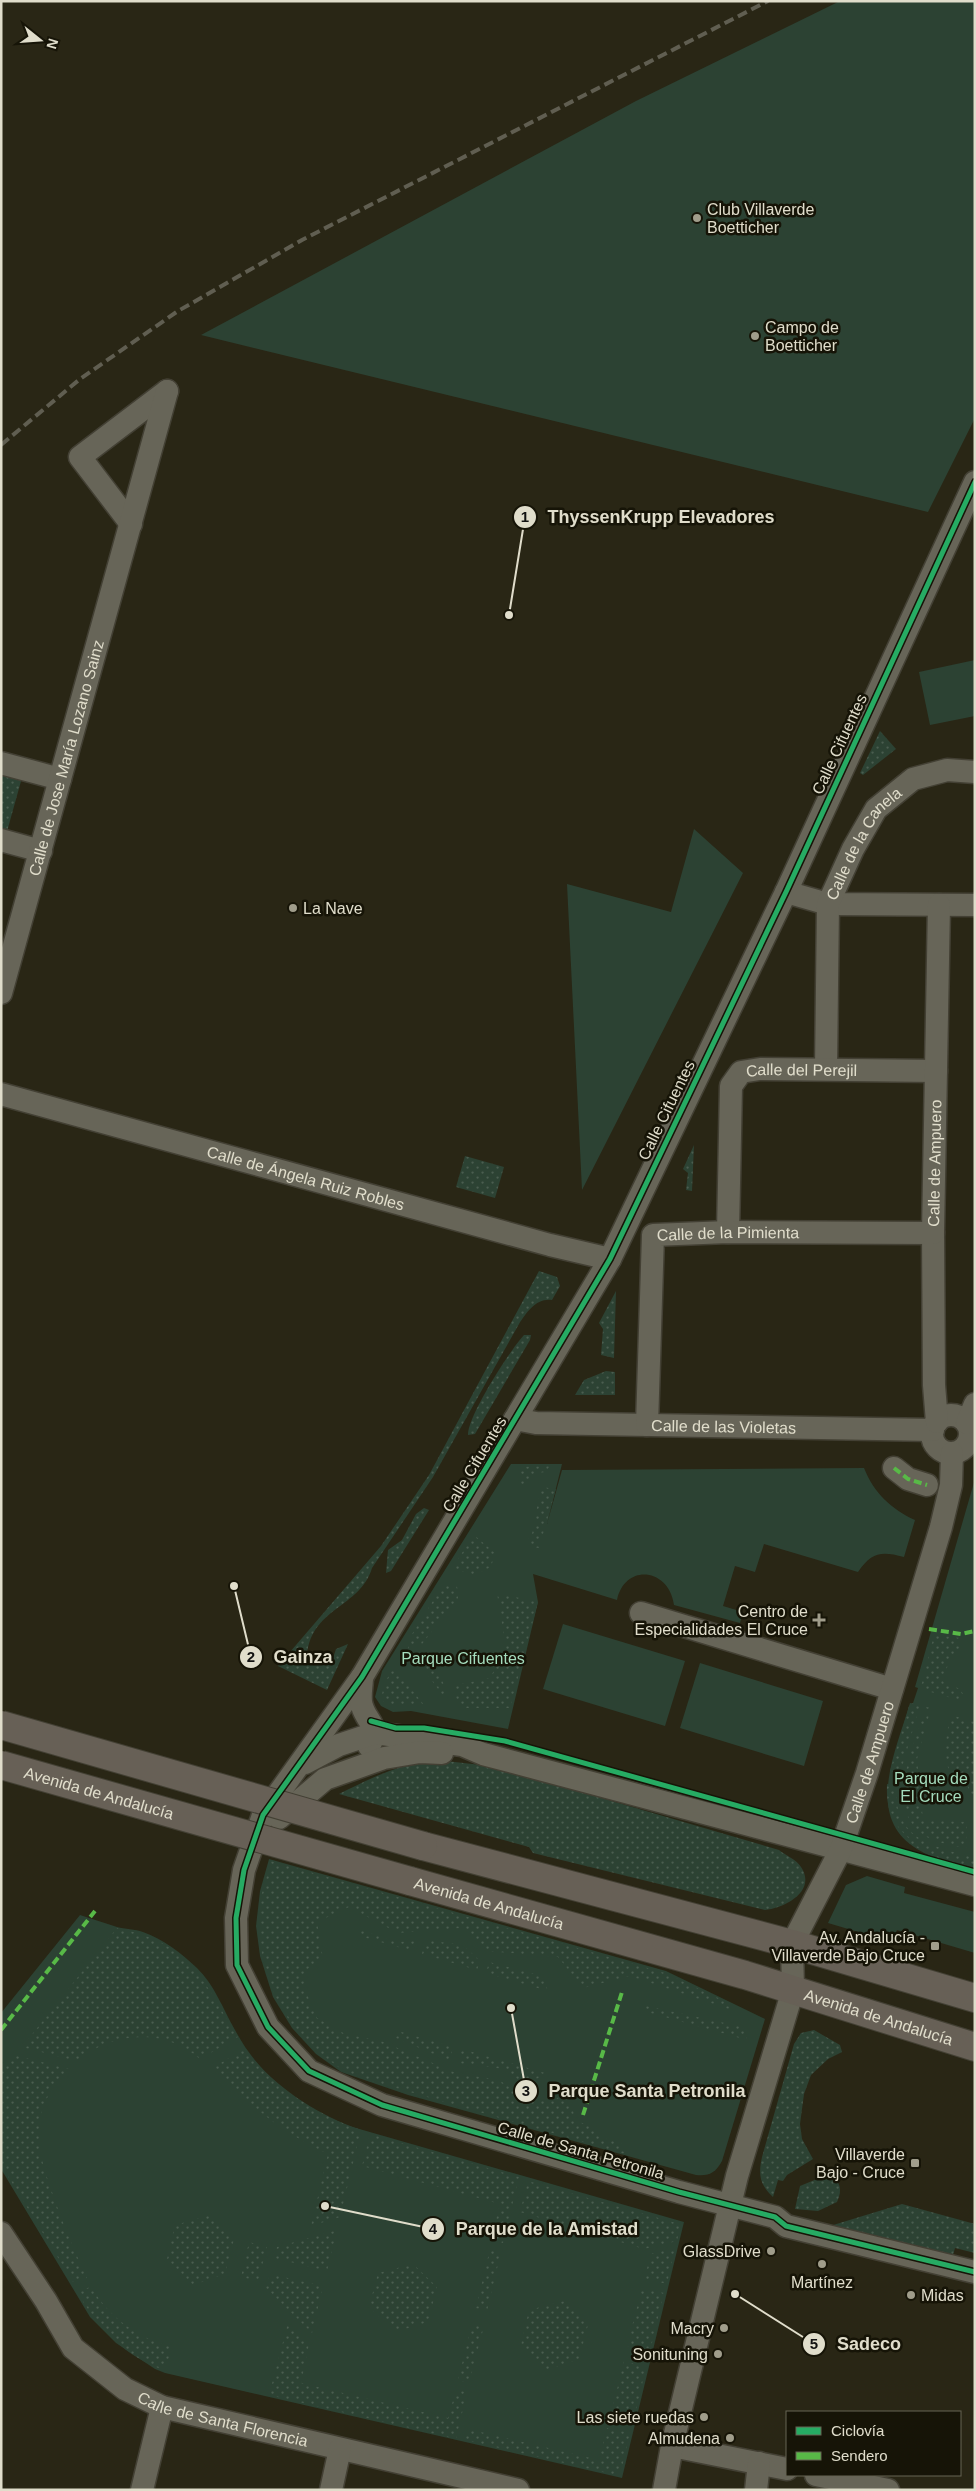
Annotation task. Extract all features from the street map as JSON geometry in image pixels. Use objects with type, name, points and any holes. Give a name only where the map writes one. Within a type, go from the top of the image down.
[{"type":"main road","points":[[1,1725],[423,1846],[792,1944],[975,1998]]},
{"type":"main road","name":"Avenida de Andalucía","points":[[1,1765],[793,1990],[975,2047]]},
{"type":"street","name":"Calle de Jose María Lozano Sainz","points":[[1,993],[168,391],[80,457],[131,524]]},
{"type":"street","name":"Calle Cifuentes","points":[[244,1870],[263,1815],[362,1677],[610,1259],[786,892],[975,482]]},
{"type":"street","points":[[1,763],[60,779]]},
{"type":"street","name":"Calle de la Canela","points":[[826,1069],[828,904],[853,849],[876,809],[912,779],[947,770],[975,772]]},
{"type":"street","points":[[1,840],[40,851]]},
{"type":"street","points":[[786,892],[828,904],[975,905]]},
{"type":"street","name":"Calle de Ampuero","points":[[935,1426],[933,1233],[939,905]]},
{"type":"street","name":"Calle del Perejil","points":[[728,1232],[731,1086],[742,1072],[760,1069],[936,1071]]},
{"type":"street","name":"Calle de Ángela Ruiz Robles","points":[[1,1094],[550,1245],[610,1259]]},
{"type":"street","name":"Calle de la Pimienta","points":[[647,1425],[653,1235],[728,1232],[933,1233]]},
{"type":"street","points":[[946,1415],[952,1415],[972,1422],[970,1438],[964,1448],[952,1453],[941,1450],[937,1446],[932,1436],[935,1426],[946,1415]]},
{"type":"street","name":"Calle de las Violetas","points":[[515,1419],[536,1423],[647,1425],[935,1426]]},
{"type":"street","name":"Calle de Ampuero","points":[[664,2490],[672,2446],[730,2206],[793,1990],[792,1944],[841,1849],[867,1773],[941,1527],[951,1485],[952,1453]]},
{"type":"street","points":[[894,1468],[908,1479],[927,1485]]},
{"type":"street","points":[[641,1612],[892,1689]]},
{"type":"street","points":[[362,1677],[362,1706],[371,1720],[374,1733]]},
{"type":"street","points":[[331,1722],[343,1749],[357,1759],[374,1761]]},
{"type":"street","points":[[299,1766],[343,1749],[374,1733],[462,1745],[483,1754],[975,1885]]},
{"type":"street","points":[[244,1870],[298,1789],[343,1749]]},
{"type":"street","points":[[277,1820],[325,1779],[374,1761],[420,1752],[483,1754]]},
{"type":"street","name":"Calle de Santa Petronila","points":[[244,1870],[236,1918],[237,1965],[268,2027],[309,2071],[382,2105],[730,2206],[775,2217],[786,2226],[975,2272]]},
{"type":"street","name":"Calle de Santa Florencia","points":[[1,2234],[46,2301],[73,2348],[125,2389],[162,2408],[518,2490]]},
{"type":"street","points":[[142,2490],[162,2408]]},
{"type":"street","points":[[672,2446],[786,2469]]},
{"type":"street","points":[[331,2490],[340,2449]]},
{"type":"street","points":[[756,2490],[760,2463]]},
{"type":"street","points":[[821,2476],[888,2490]]},
{"type":"green space","name":"Club Villaverde Boetticher","points":[[840,1],[975,1],[975,418],[928,512],[201,335],[636,101]]},
{"type":"green space","points":[[975,660],[975,716],[930,725],[919,672]]},
{"type":"green space","points":[[880,731],[896,749],[863,775],[860,773]]},
{"type":"green space","points":[[1,767],[23,774],[6,835],[1,834]]},
{"type":"green space","points":[[694,829],[743,873],[582,1190],[567,884],[671,912]]},
{"type":"green space","points":[[694,1145],[692,1191],[686,1190],[688,1173],[683,1169]]},
{"type":"green space","points":[[465,1156],[504,1167],[495,1198],[456,1187]]},
{"type":"green space","points":[[539,1271],[557,1277],[560,1286],[552,1300],[541,1301],[525,1315],[433,1477],[372,1568],[366,1581],[357,1592],[327,1617],[311,1639],[307,1655],[312,1663],[324,1665],[333,1658],[336,1649],[348,1644],[327,1690],[278,1666],[381,1546],[429,1475]]},
{"type":"green space","points":[[616,1291],[614,1358],[601,1355],[603,1329],[599,1323]]},
{"type":"green space","points":[[524,1335],[531,1335],[530,1340],[475,1434],[468,1435],[474,1414],[482,1399],[509,1354]]},
{"type":"green space","points":[[606,1371],[615,1372],[615,1395],[575,1395],[584,1380]]},
{"type":"green space","name":"Parque Cifuentes","points":[[511,1464],[562,1464],[547,1524],[562,1470],[864,1468],[878,1493],[898,1511],[915,1520],[904,1557],[889,1554],[878,1555],[868,1560],[858,1572],[764,1544],[755,1572],[735,1566],[723,1606],[743,1612],[740,1623],[674,1605],[664,1583],[656,1577],[647,1575],[637,1576],[629,1580],[622,1588],[617,1600],[533,1574],[538,1602],[508,1729],[411,1711],[393,1712],[381,1706],[375,1697],[382,1671]]},
{"type":"green space","points":[[550,1466],[545,1472],[533,1476],[526,1486],[521,1486],[519,1467]]},
{"type":"green space","name":"Parque de El Cruce","points":[[975,1479],[975,1868],[938,1859],[924,1853],[901,1836],[892,1819],[888,1802],[888,1782],[897,1743],[909,1706],[913,1703],[918,1688],[915,1687]]},
{"type":"green space","points":[[541,1487],[556,1489],[539,1548],[525,1544],[532,1534]]},
{"type":"green space","points":[[424,1508],[429,1510],[391,1571],[386,1573],[388,1550],[402,1540],[416,1514]]},
{"type":"green space","points":[[474,1535],[495,1553],[491,1567],[474,1575],[452,1568]]},
{"type":"green space","points":[[443,1585],[457,1586],[458,1598],[422,1644],[408,1649],[409,1639]]},
{"type":"green space","points":[[497,1593],[538,1602],[510,1708],[460,1708],[452,1686],[490,1678],[506,1648]]},
{"type":"green space","points":[[563,1624],[685,1661],[665,1726],[543,1689]]},
{"type":"green space","points":[[934,1635],[961,1638],[961,1651],[950,1657],[943,1682],[960,1689],[963,1694],[962,1701],[924,1690],[921,1687]]},
{"type":"green space","points":[[428,1651],[448,1693],[444,1697],[415,1658]]},
{"type":"green space","points":[[700,1663],[823,1701],[804,1766],[680,1728]]},
{"type":"green space","points":[[394,1667],[424,1705],[391,1706],[381,1700],[384,1684]]},
{"type":"green space","points":[[910,1703],[920,1705],[900,1774],[890,1771]]},
{"type":"green space","points":[[926,1707],[931,1708],[917,1759],[923,1820],[967,1822],[966,1849],[925,1836],[912,1824],[905,1809],[905,1775]]},
{"type":"green space","points":[[951,1715],[975,1722],[975,1774],[972,1781],[975,1782],[975,1801],[967,1795],[968,1785],[965,1778],[958,1773],[949,1771],[946,1743]]},
{"type":"green space","points":[[446,1761],[481,1765],[516,1773],[779,1850],[799,1864],[805,1876],[805,1884],[802,1891],[789,1902],[773,1909],[765,1910],[533,1853],[529,1847],[339,1794],[390,1771],[416,1764]]},
{"type":"green space","points":[[887,1784],[896,1786],[897,1804],[901,1818],[909,1829],[919,1838],[931,1844],[975,1858],[975,1868],[931,1856],[909,1843],[911,1840],[899,1828],[889,1808]]},
{"type":"green space","points":[[269,1859],[666,1971],[765,2019],[722,2161],[712,2173],[696,2175],[408,2095],[341,2072],[316,2054],[292,2028],[273,1997],[260,1956],[256,1926],[260,1891]]},
{"type":"green space","points":[[271,1861],[665,1973],[733,2005],[732,2010],[630,1976],[583,1988],[558,1957],[487,1951],[460,1928],[398,1933],[349,1907],[317,1922],[323,1959],[306,1970],[304,1987],[317,2018],[345,2034],[381,2041],[456,2073],[499,2080],[528,2100],[569,2097],[576,2121],[594,2127],[598,2136],[625,2145],[628,2155],[365,2079],[341,2069],[318,2052],[293,2027],[275,1996],[262,1955],[259,1926],[262,1893]]},
{"type":"green space","points":[[867,1876],[905,1887],[904,1893],[975,1912],[975,1953],[897,1930],[892,1942],[828,1923],[846,1885]]},
{"type":"green space","points":[[80,1915],[117,1927],[143,1932],[172,1947],[185,1957],[208,1981],[245,2047],[256,2062],[283,2088],[331,2118],[349,2126],[684,2222],[622,2478],[165,2373],[155,2369],[116,2343],[90,2317],[1,2169],[1,2013]]},
{"type":"green space","points":[[117,1928],[162,1943],[192,1966],[238,2037],[200,2059],[186,2049],[154,2038],[122,2039],[90,2051],[76,2061],[22,2047]]},
{"type":"green space","points":[[358,1929],[396,1942],[415,1941],[412,1951],[356,1935]]},
{"type":"green space","points":[[425,1940],[463,1945],[480,1961],[477,1970],[422,1954]]},
{"type":"green space","points":[[489,1962],[542,1976],[548,1991],[486,1973]]},
{"type":"green space","points":[[642,2005],[743,2027],[747,2040],[640,2010]]},
{"type":"green space","points":[[814,2030],[840,2045],[842,2052],[828,2059],[811,2075],[804,2094],[800,2124],[802,2139],[813,2159],[787,2175],[783,2181],[778,2180],[773,2197],[765,2188],[761,2179],[762,2157],[794,2044],[801,2033]]},
{"type":"green space","points":[[398,2031],[453,2047],[450,2061],[396,2038]]},
{"type":"green space","points":[[244,2049],[269,2076],[297,2098],[327,2116],[361,2130],[340,2217],[311,2226],[328,2154],[296,2137],[267,2117],[240,2094],[214,2067]]},
{"type":"green space","points":[[462,2049],[545,2073],[527,2086],[504,2069],[458,2063]]},
{"type":"green space","points":[[14,2055],[69,2069],[47,2098],[39,2127],[39,2142],[46,2174],[56,2203],[68,2236],[87,2278],[73,2282],[1,2165],[1,2071]]},
{"type":"green space","points":[[370,2134],[519,2177],[503,2243],[491,2240],[500,2204],[362,2166]]},
{"type":"green space","points":[[829,2174],[836,2180],[840,2189],[837,2202],[818,2211],[795,2209],[800,2186]]},
{"type":"green space","points":[[528,2181],[676,2223],[680,2227],[677,2241],[644,2249],[520,2212]]},
{"type":"green space","points":[[902,2204],[975,2224],[975,2253],[955,2248],[953,2255],[830,2226]]},
{"type":"green space","points":[[211,2215],[234,2239],[225,2274],[193,2285],[167,2259],[175,2225]]},
{"type":"green space","points":[[337,2230],[327,2271],[274,2258],[277,2247]]},
{"type":"green space","points":[[249,2242],[267,2247],[258,2281],[241,2277]]},
{"type":"green space","points":[[675,2248],[667,2284],[645,2279],[650,2254]]},
{"type":"green space","points":[[490,2249],[501,2252],[487,2311],[476,2308]]},
{"type":"green space","points":[[413,2264],[437,2287],[428,2322],[395,2332],[369,2307],[378,2273]]},
{"type":"green space","points":[[270,2274],[323,2286],[312,2333],[266,2288]]},
{"type":"green space","points":[[91,2287],[98,2298],[125,2325],[147,2338],[172,2347],[165,2370],[138,2358],[125,2349],[103,2328],[84,2304],[77,2291]]},
{"type":"green space","points":[[642,2288],[664,2293],[650,2351],[627,2346]]},
{"type":"green space","points":[[564,2301],[588,2325],[579,2359],[547,2370],[521,2345],[529,2310]]},
{"type":"green space","points":[[288,2323],[309,2344],[301,2383],[448,2418],[456,2390],[467,2392],[456,2439],[269,2395]]},
{"type":"green space","points":[[472,2324],[484,2326],[469,2383],[458,2380]]},
{"type":"green space","points":[[624,2361],[646,2367],[633,2424],[610,2418]]},
{"type":"green space","points":[[607,2428],[630,2433],[620,2476],[465,2440],[468,2429],[599,2460]]},
{"type":"railway","points":[[1,445],[80,379],[178,311],[302,240],[768,1]]},
{"type":"marked path","points":[[894,1468],[908,1479],[927,1485]]},
{"type":"marked path","points":[[929,1629],[961,1634],[975,1631]]},
{"type":"marked path","points":[[1,2030],[95,1911]]},
{"type":"marked path","points":[[583,2115],[622,1992]]},
{"type":"cycle path","points":[[975,482],[786,892],[610,1259],[362,1677],[263,1815],[244,1870],[236,1918],[237,1965],[268,2027],[309,2071],[382,2105],[679,2192],[775,2217],[786,2226],[975,2272]]},
{"type":"cycle path","points":[[371,1721],[396,1728],[424,1728],[505,1741],[975,1872]]},
{"type":"place","name":"Club Villaverde Boetticher","points":[[697,218]]},
{"type":"place","name":"Campo de Boetticher","points":[[755,336]]},
{"type":"place","name":"ThyssenKrupp Elevadores","points":[[509,615]]},
{"type":"place","name":"La Nave","points":[[293,908]]},
{"type":"place","name":"Gainza","points":[[234,1586]]},
{"type":"place","name":"Centro de Especialidades El Cruce","points":[[819,1620]]},
{"type":"place","name":"Av. Andalucía - Villaverde Bajo Cruce","points":[[935,1946]]},
{"type":"place","name":"Parque Santa Petronila","points":[[511,2008]]},
{"type":"place","name":"Villaverde Bajo - Cruce","points":[[915,2163]]},
{"type":"place","name":"Parque de la Amistad","points":[[325,2206]]},
{"type":"place","name":"GlassDrive","points":[[771,2251]]},
{"type":"place","name":"Martínez","points":[[822,2264]]},
{"type":"place","name":"Sadeco","points":[[735,2294]]},
{"type":"place","name":"Midas","points":[[911,2295]]},
{"type":"place","name":"Macry","points":[[724,2328]]},
{"type":"place","name":"Sonituning","points":[[718,2354]]},
{"type":"place","name":"Las siete ruedas","points":[[704,2417]]},
{"type":"place","name":"Almudena","points":[[730,2438]]}]
